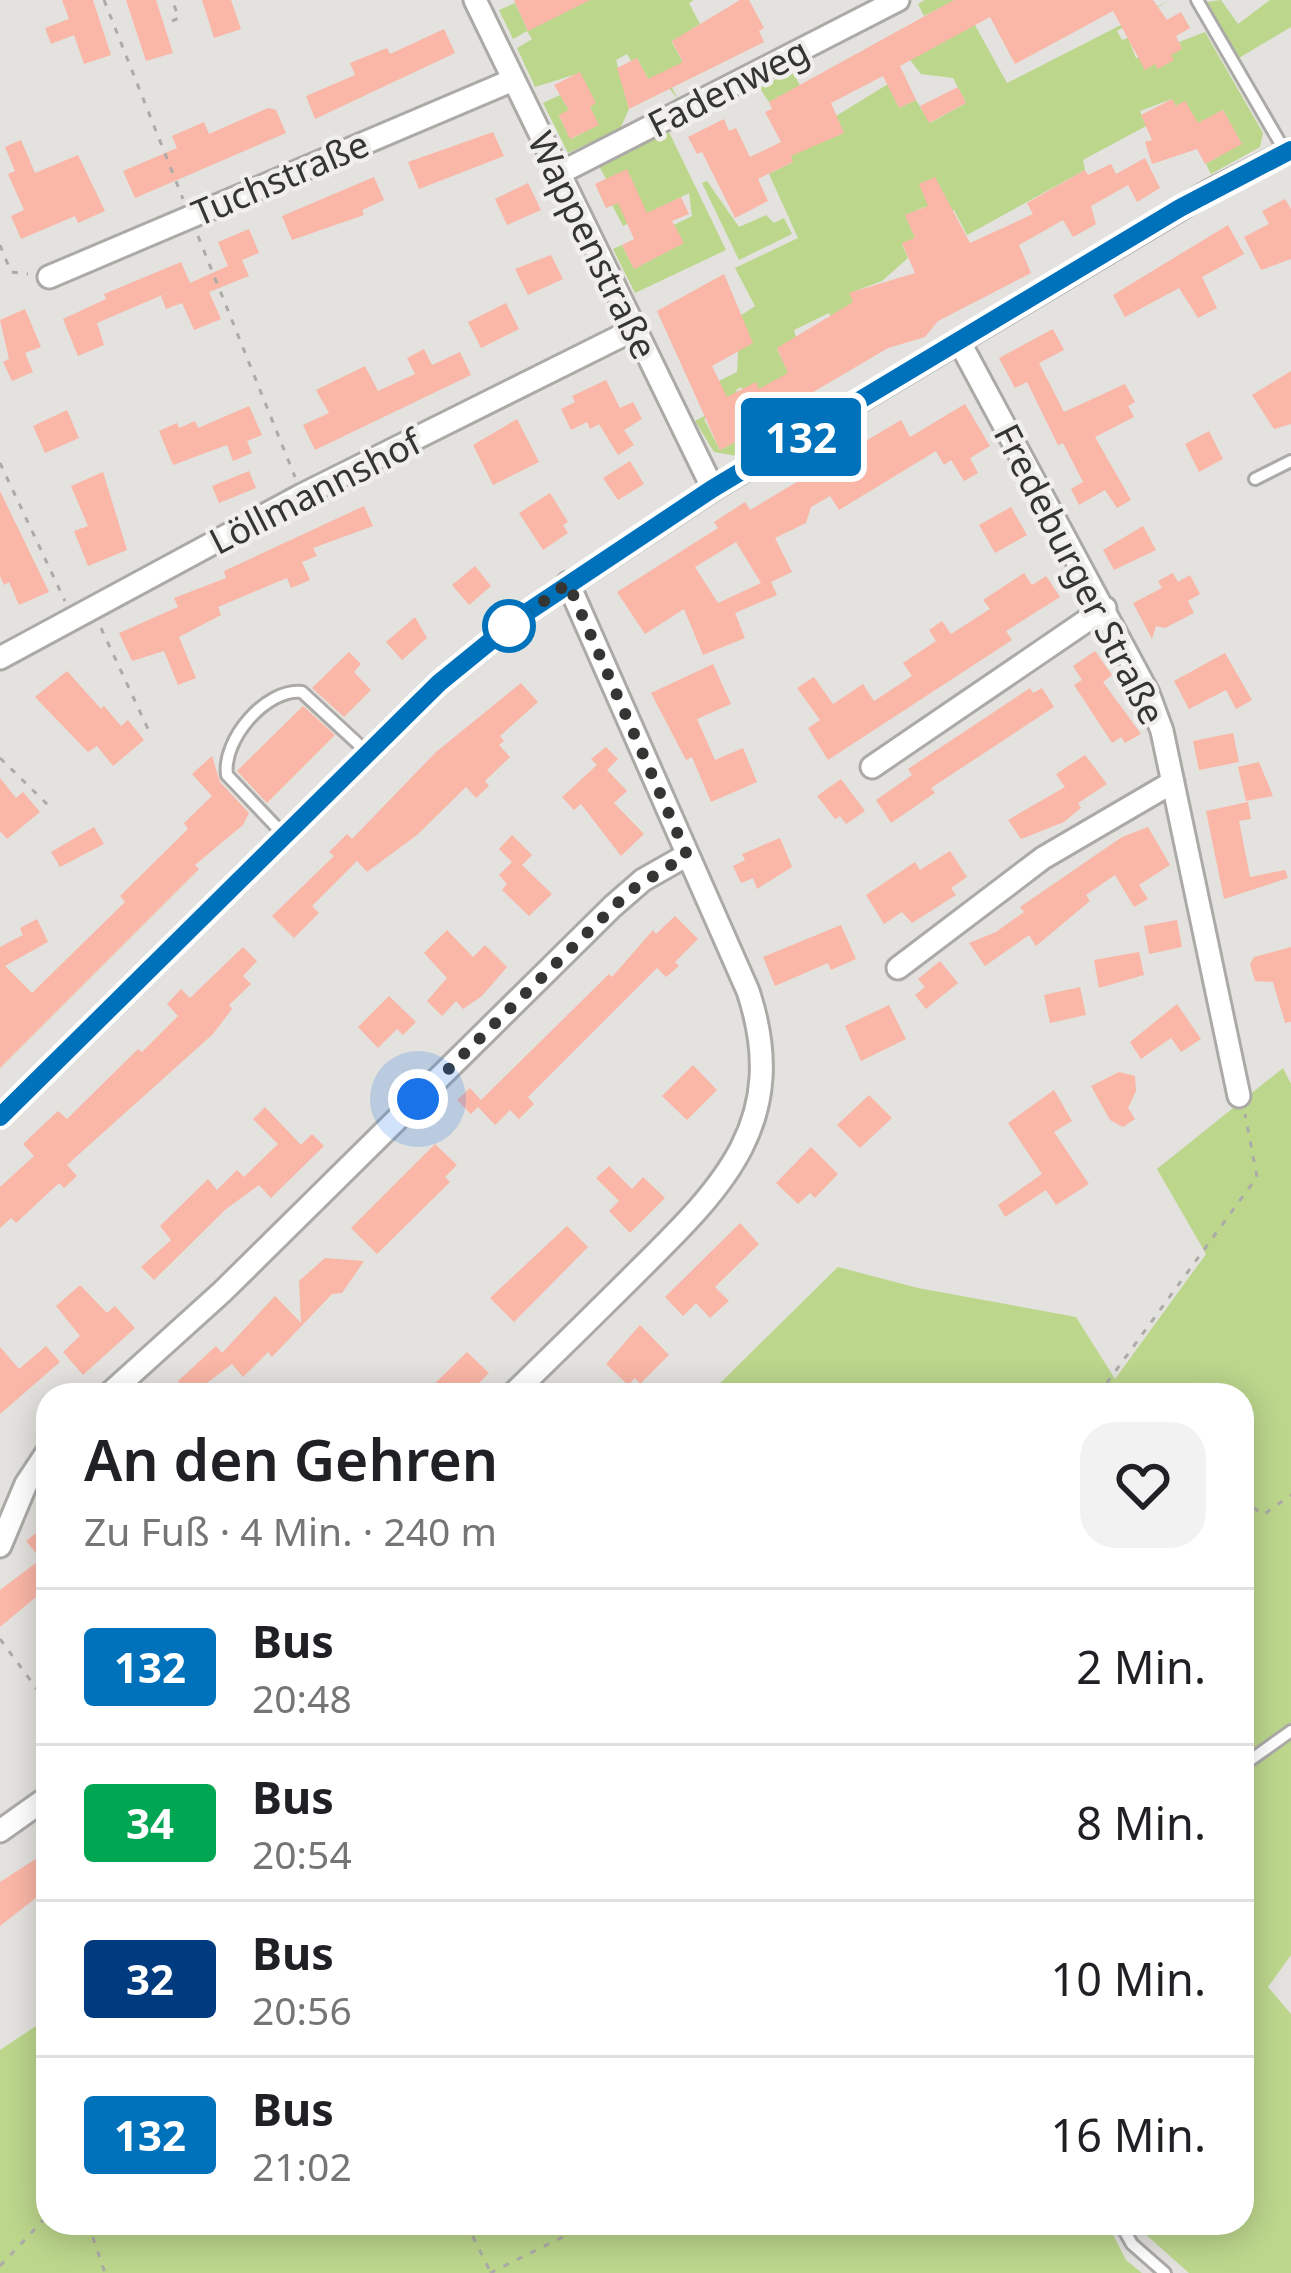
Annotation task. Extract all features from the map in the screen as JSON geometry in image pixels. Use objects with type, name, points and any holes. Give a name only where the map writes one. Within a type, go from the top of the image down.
[{"type":"street","name":"Wappenstraße","points":[[476,0],[712,489]]},
{"type":"street","name":"Fadenweg","points":[[558,174],[898,0]]},
{"type":"street","name":"Tuchstraße","points":[[49,277],[513,80]]},
{"type":"street","points":[[0,1117],[439,683],[568,583],[712,489],[1192,201],[1288,152]]},
{"type":"street","name":"Löllmannshof","points":[[0,658],[302,495],[633,330]]},
{"type":"street","name":"Fredeburger Straße","points":[[960,343],[1148,692],[1172,782],[1239,1096]]},
{"type":"street","points":[[524,1383],[703,1208],[750,1137],[762,1080],[758,1024],[568,583]]},
{"type":"street","points":[[872,767],[1105,608]]},
{"type":"street","points":[[898,968],[1043,858],[1172,782]]},
{"type":"street","points":[[121,1383],[239,1275],[614,906],[643,880],[687,855]]},
{"type":"street","points":[[0,1546],[36,1469]]},
{"type":"street","points":[[0,1831],[36,1806]]},
{"type":"lane","points":[[1197,0],[1288,152]]},
{"type":"lane","points":[[1255,478],[1291,461]]},
{"type":"lane","points":[[285,836],[227,776],[227,757],[259,709],[274,695],[302,692],[368,753]]},
{"type":"lane","points":[[1254,1757],[1291,1731]]},
{"type":"lane","points":[[1127,2235],[1165,2273]]},
{"type":"path","points":[[104,0],[302,495]]},
{"type":"path","points":[[172,0],[179,19],[172,21]]},
{"type":"path","points":[[0,245],[11,272],[49,277]]},
{"type":"path","points":[[1,461],[57,583]]},
{"type":"path","points":[[92,608],[148,729]]},
{"type":"path","points":[[0,758],[49,806]]},
{"type":"path","points":[[1107,1383],[1257,1177],[1256,1152],[1239,1096]]},
{"type":"path","points":[[1254,1508],[1262,1515],[1291,1496]]},
{"type":"path","points":[[0,1639],[36,1688]]},
{"type":"path","points":[[0,2266],[36,2228]]},
{"type":"path","points":[[92,2235],[105,2273]]},
{"type":"path","points":[[472,2235],[491,2273],[567,2235]]},
{"type":"green space","points":[[563,0],[694,0],[689,3],[700,24],[672,42],[690,76],[671,86],[678,99],[658,75],[648,79],[637,58],[631,61],[627,54],[616,60],[629,109],[620,129],[568,153],[543,103],[560,95],[569,110],[559,116],[571,139],[598,125],[590,107],[595,103],[580,73],[535,87],[517,48],[532,39],[527,31],[513,39],[499,10],[515,3],[528,31]]},
{"type":"green space","points":[[961,0],[1007,83],[1170,0],[1117,31],[1122,40],[1128,38],[1136,58],[1181,49],[1179,42],[1205,32],[1263,133],[1260,147],[1211,174],[1206,164],[1241,143],[1223,110],[1197,124],[1185,102],[1176,106],[1172,99],[1140,111],[1146,126],[1083,160],[1085,170],[967,235],[954,210],[929,218],[924,207],[906,215],[915,238],[902,244],[908,258],[882,281],[850,293],[858,315],[836,327],[829,313],[794,330],[798,343],[777,349],[791,378],[746,394],[741,387],[736,390],[741,401],[704,419],[720,450],[756,431],[762,442],[737,456],[714,452],[695,421],[708,414],[719,381],[737,372],[740,316],[755,306],[735,268],[798,238],[769,174],[793,162],[783,141],[791,91],[769,102],[759,87],[793,71],[825,140],[836,116],[888,84],[899,108],[916,100],[930,123],[966,103],[953,78],[921,74],[910,60],[950,3],[924,16],[918,4]]},
{"type":"green space","points":[[1221,0],[1238,24],[1270,0],[1291,0],[1291,27],[1239,58],[1207,2]]},
{"type":"green space","points":[[668,130],[726,250],[635,293],[613,249],[622,245],[634,269],[683,243],[674,225],[692,216],[689,193],[623,226],[612,205],[637,194],[606,179],[599,166]]},
{"type":"green space","points":[[707,181],[739,227],[766,215],[774,223],[784,218],[792,234],[739,260],[702,183]]},
{"type":"green space","points":[[1283,1068],[1291,1084],[1291,1955],[1268,1987],[1291,2014],[1291,2273],[1189,2273],[1146,2235],[1254,2235],[1254,1383],[720,1383],[838,1267],[918,1288],[1076,1317],[1115,1379],[1206,1254],[1157,1169]]},
{"type":"green space","points":[[36,2026],[36,2235],[1113,2235],[1126,2260],[1142,2273],[0,2273],[0,2050]]},
{"type":"building","points":[[62,0],[93,0],[111,55],[84,64],[74,35],[51,44],[45,28],[69,19]]},
{"type":"building","points":[[126,0],[156,0],[173,53],[146,61]]},
{"type":"building","points":[[202,0],[231,0],[241,29],[214,38]]},
{"type":"building","points":[[514,0],[590,0],[528,31]]},
{"type":"building","points":[[740,0],[749,0],[764,28],[759,31],[764,42],[629,109],[617,68],[637,58],[648,79],[683,62],[672,41]]},
{"type":"building","points":[[954,0],[1153,0],[1167,20],[1181,12],[1190,28],[1176,36],[1182,49],[1171,55],[1174,60],[1158,69],[1155,64],[1145,70],[1113,11],[1015,64],[990,17],[900,66],[916,100],[899,108],[883,76],[831,103],[844,133],[791,156],[793,162],[758,179],[768,201],[735,218],[702,152],[697,154],[688,137],[724,119],[729,131],[736,128],[750,157],[781,142],[765,112],[772,109],[769,102]]},
{"type":"building","points":[[444,29],[455,53],[315,119],[306,96],[355,75],[350,63],[387,48],[390,54]]},
{"type":"building","points":[[580,72],[596,103],[590,107],[599,125],[570,139],[559,115],[569,110],[554,85]]},
{"type":"building","points":[[958,87],[966,103],[929,123],[920,106]]},
{"type":"building","points":[[1172,99],[1176,106],[1185,101],[1198,123],[1223,110],[1242,144],[1205,164],[1197,149],[1152,164],[1145,142],[1152,140],[1141,115]]},
{"type":"building","points":[[268,108],[276,110],[286,133],[135,198],[123,171],[177,148],[172,136],[204,122],[209,134]]},
{"type":"building","points":[[493,132],[504,156],[419,189],[408,162]]},
{"type":"building","points":[[21,140],[35,173],[78,155],[105,211],[78,223],[75,216],[21,239],[11,216],[24,210],[8,174],[15,171],[5,147]]},
{"type":"building","points":[[1145,158],[1160,188],[1137,202],[1128,185],[1091,206],[1096,224],[1073,237],[1063,220],[1019,245],[1031,273],[938,321],[925,337],[888,348],[798,401],[802,407],[720,450],[657,311],[724,274],[753,343],[712,366],[727,397],[756,382],[759,389],[788,373],[777,348],[853,302],[849,293],[915,273],[902,243],[915,238],[905,215],[928,206],[919,184],[935,177],[970,243],[1033,214],[1027,203],[1085,170],[1088,175],[1111,164],[1116,174]]},
{"type":"building","points":[[627,169],[647,213],[681,197],[689,214],[672,221],[684,243],[634,269],[622,245],[634,239],[618,203],[606,208],[595,184]]},
{"type":"building","points":[[374,177],[384,200],[362,210],[364,215],[292,240],[282,216]]},
{"type":"building","points":[[528,183],[541,210],[507,225],[495,199]]},
{"type":"building","points":[[1285,199],[1291,209],[1291,259],[1261,270],[1244,237],[1269,224],[1262,211]]},
{"type":"building","points":[[1228,225],[1244,254],[1202,277],[1217,308],[1198,318],[1179,288],[1125,317],[1113,295]]},
{"type":"building","points":[[249,229],[259,253],[242,260],[249,276],[209,292],[221,319],[194,330],[182,303],[166,309],[161,296],[181,287],[97,323],[104,345],[78,356],[63,319],[106,299],[104,294],[181,262],[190,283],[228,266],[218,242]]},
{"type":"building","points":[[551,255],[563,279],[528,295],[515,269]]},
{"type":"building","points":[[506,303],[519,329],[481,348],[468,322]]},
{"type":"building","points":[[25,309],[41,347],[25,353],[33,372],[12,381],[3,362],[9,359],[0,320]]},
{"type":"building","points":[[1053,329],[1064,350],[1039,363],[1064,412],[1125,384],[1135,402],[1128,406],[1134,417],[1095,437],[1131,500],[1117,508],[1105,490],[1079,505],[1071,489],[1083,482],[1063,443],[1058,445],[1027,382],[1015,388],[999,358]]},
{"type":"building","points":[[424,349],[432,365],[460,352],[471,375],[315,450],[303,425],[329,413],[316,390],[365,366],[378,391],[415,374],[407,358]]},
{"type":"building","points":[[1291,371],[1291,424],[1274,429],[1252,395]]},
{"type":"building","points":[[606,380],[620,408],[633,402],[642,419],[624,430],[634,445],[618,455],[599,424],[590,429],[587,422],[571,430],[561,409],[575,402],[572,396]]},
{"type":"building","points":[[965,404],[990,446],[970,458],[978,473],[964,481],[951,460],[944,465],[936,451],[839,510],[830,496],[811,507],[806,523],[775,538],[792,572],[771,582],[777,595],[735,613],[745,638],[703,655],[684,609],[645,634],[617,592],[718,528],[714,522],[745,502],[750,510],[901,420],[910,437]],"holes":[[[736,542],[761,583],[718,603],[695,567]]]},
{"type":"building","points":[[249,406],[262,435],[247,441],[252,453],[233,461],[227,445],[173,465],[159,431],[195,421],[198,428]]},
{"type":"building","points":[[67,410],[79,438],[45,453],[33,426]]},
{"type":"building","points":[[517,419],[539,462],[493,485],[473,445]]},
{"type":"building","points":[[1209,431],[1223,459],[1199,472],[1185,444]]},
{"type":"building","points":[[630,461],[644,484],[618,500],[603,478]]},
{"type":"building","points":[[249,471],[256,488],[219,503],[212,486]]},
{"type":"building","points":[[103,472],[127,550],[88,566],[74,531],[88,526],[71,486]]},
{"type":"building","points":[[0,491],[49,592],[19,605],[9,582],[4,585],[0,576]]},
{"type":"building","points":[[550,493],[568,522],[563,525],[568,533],[543,550],[519,513]]},
{"type":"building","points":[[364,506],[373,526],[313,548],[317,556],[302,562],[310,580],[291,588],[287,578],[218,607],[221,615],[179,637],[196,678],[178,685],[164,651],[132,661],[119,633],[178,607],[174,598],[226,578],[224,571]]},
{"type":"building","points":[[1011,507],[1027,535],[995,553],[979,525]]},
{"type":"building","points":[[1143,526],[1156,550],[1114,570],[1103,550]]},
{"type":"building","points":[[475,566],[491,586],[469,605],[452,585]]},
{"type":"building","points":[[1024,573],[1032,585],[1046,576],[1060,597],[1006,631],[1012,640],[828,760],[808,728],[820,720],[797,688],[814,677],[833,704],[863,684],[874,701],[912,676],[903,663],[936,641],[929,630],[942,621],[951,634],[990,609],[983,600]]},
{"type":"building","points":[[1173,573],[1178,582],[1190,575],[1200,594],[1188,601],[1194,613],[1165,628],[1156,626],[1152,639],[1133,603],[1162,588],[1158,581]]},
{"type":"building","points":[[415,617],[427,638],[402,660],[386,642]]},
{"type":"building","points":[[1095,651],[1112,675],[1103,682],[1141,734],[1125,743],[1121,737],[1112,743],[1074,685],[1082,680],[1073,666]]},
{"type":"building","points":[[349,652],[361,664],[354,672],[371,690],[344,717],[312,688]]},
{"type":"building","points":[[1225,653],[1252,700],[1236,709],[1226,690],[1189,709],[1174,681]]},
{"type":"building","points":[[713,664],[731,704],[697,719],[715,760],[743,748],[757,782],[711,802],[692,757],[686,760],[651,693]]},
{"type":"building","points":[[67,671],[101,709],[104,706],[121,726],[128,720],[144,740],[113,766],[97,746],[88,752],[35,697]]},
{"type":"building","points":[[521,683],[538,702],[500,736],[504,741],[499,745],[510,757],[485,781],[489,786],[476,798],[466,787],[417,835],[367,872],[357,861],[312,906],[319,913],[294,938],[272,916],[334,856],[329,852],[347,834],[352,839],[436,752]]},
{"type":"building","points":[[1030,688],[1033,693],[1042,688],[1054,707],[931,788],[935,793],[891,823],[876,800],[912,775],[908,769]]},
{"type":"building","points":[[303,706],[335,735],[267,803],[237,771]]},
{"type":"building","points":[[1233,733],[1239,762],[1199,770],[1193,741]]},
{"type":"building","points":[[606,747],[618,759],[607,770],[627,791],[614,803],[644,834],[621,856],[581,804],[574,810],[562,797],[597,765],[591,759]]},
{"type":"building","points":[[1085,755],[1107,784],[1078,803],[1081,808],[1064,822],[1021,839],[1008,820],[1065,787],[1056,774]]},
{"type":"building","points":[[212,756],[220,782],[249,813],[243,825],[195,865],[199,869],[0,1068],[0,947],[23,935],[20,928],[37,919],[48,942],[5,966],[32,993],[125,902],[120,896],[188,829],[184,823],[212,796],[192,774]]},
{"type":"building","points":[[1259,762],[1273,796],[1246,801],[1238,767]]},
{"type":"building","points":[[0,778],[16,798],[23,792],[40,812],[7,839],[0,831]]},
{"type":"building","points":[[841,779],[865,811],[846,824],[840,816],[835,819],[817,796]]},
{"type":"building","points":[[1248,802],[1251,819],[1239,821],[1250,877],[1285,870],[1288,878],[1224,899],[1206,811]]},
{"type":"building","points":[[94,827],[104,844],[60,867],[51,852]]},
{"type":"building","points":[[1148,827],[1170,865],[1139,885],[1148,899],[1134,907],[1115,875],[1086,895],[1090,901],[1036,946],[1029,935],[985,966],[969,943],[996,932],[1024,912],[1020,907],[1122,837]]},
{"type":"building","points":[[512,835],[532,855],[522,865],[552,894],[529,916],[502,890],[507,884],[499,875],[512,862],[499,849]]},
{"type":"building","points":[[780,838],[792,867],[757,889],[753,878],[741,883],[733,866],[745,860],[742,854]]},
{"type":"building","points":[[950,851],[967,877],[951,888],[956,895],[912,923],[902,912],[884,924],[866,895],[915,862],[920,870]]},
{"type":"building","points":[[675,916],[698,939],[675,962],[679,966],[666,977],[657,968],[528,1097],[534,1104],[519,1119],[510,1110],[495,1125],[478,1107],[471,1114],[457,1100],[470,1088],[481,1100],[609,974],[612,977],[653,930],[656,934]]},
{"type":"building","points":[[1177,920],[1182,947],[1149,954],[1144,926]]},
{"type":"building","points":[[841,925],[856,959],[831,970],[828,963],[775,986],[763,957]]},
{"type":"building","points":[[447,930],[473,957],[485,945],[507,967],[482,996],[463,1009],[456,1001],[442,1016],[427,1001],[447,978],[424,953]]},
{"type":"building","points":[[243,947],[257,961],[243,976],[251,984],[229,1005],[232,1009],[213,1034],[67,1165],[77,1176],[64,1188],[59,1183],[16,1223],[11,1218],[0,1228],[0,1187],[34,1156],[23,1144],[58,1111],[67,1119],[138,1049],[142,1052],[178,1016],[167,1004],[181,989],[190,998]]},
{"type":"building","points":[[1291,947],[1291,1022],[1285,1023],[1273,982],[1255,981],[1250,964],[1254,957]]},
{"type":"building","points":[[1139,952],[1144,975],[1099,988],[1094,960]]},
{"type":"building","points":[[940,961],[958,983],[926,1009],[915,995],[925,987],[918,979]]},
{"type":"building","points":[[1080,987],[1086,1015],[1050,1023],[1044,995]]},
{"type":"building","points":[[389,996],[416,1022],[403,1035],[397,1029],[378,1048],[358,1027]]},
{"type":"building","points":[[1177,1004],[1201,1039],[1181,1052],[1171,1038],[1141,1059],[1130,1042]]},
{"type":"building","points":[[889,1005],[906,1039],[861,1061],[845,1026]]},
{"type":"building","points":[[693,1065],[717,1090],[687,1120],[662,1096]]},
{"type":"building","points":[[1119,1072],[1135,1076],[1136,1091],[1128,1108],[1135,1119],[1123,1127],[1110,1120],[1091,1086]]},
{"type":"building","points":[[1054,1090],[1072,1121],[1054,1132],[1089,1184],[1056,1205],[1046,1190],[1005,1217],[998,1205],[1042,1174],[1008,1123]]},
{"type":"building","points":[[869,1095],[892,1118],[860,1148],[837,1125]]},
{"type":"building","points":[[265,1107],[301,1145],[312,1134],[324,1146],[271,1198],[259,1185],[226,1209],[154,1280],[141,1267],[171,1240],[160,1226],[208,1179],[217,1190],[237,1170],[244,1177],[278,1144],[253,1119]]},
{"type":"building","points":[[435,1144],[457,1165],[445,1177],[450,1182],[377,1254],[351,1228]]},
{"type":"building","points":[[811,1147],[838,1174],[815,1198],[810,1193],[798,1204],[776,1183]]},
{"type":"building","points":[[609,1166],[632,1189],[643,1177],[665,1198],[630,1233],[609,1211],[619,1201],[596,1178]]},
{"type":"building","points":[[740,1223],[759,1244],[715,1287],[729,1301],[710,1318],[696,1303],[683,1316],[665,1297]]},
{"type":"building","points":[[567,1226],[588,1247],[514,1322],[490,1298]]},
{"type":"building","points":[[325,1258],[364,1261],[342,1293],[332,1294],[272,1357],[268,1352],[243,1377],[232,1364],[207,1383],[178,1381],[216,1346],[222,1353],[275,1296],[301,1323],[299,1281]]},
{"type":"building","points":[[80,1285],[107,1313],[115,1306],[135,1328],[83,1375],[63,1352],[80,1336],[56,1306]]},
{"type":"building","points":[[640,1325],[669,1355],[641,1383],[635,1378],[626,1383],[606,1364]]},
{"type":"building","points":[[46,1346],[60,1362],[0,1414],[0,1347],[19,1369]]},
{"type":"building","points":[[467,1352],[489,1373],[479,1383],[435,1383]]},
{"type":"building","points":[[36,1533],[36,1553],[26,1541]]},
{"type":"building","points":[[36,1563],[36,1597],[0,1627],[0,1590]]},
{"type":"building","points":[[36,1859],[36,1898],[0,1926],[0,1882]]},
{"type":"bus line","name":"132","points":[[0,1117],[439,683],[520,617],[712,489],[1180,208],[1291,150]]},
{"type":"route","points":[[418,1099],[630,891],[687,855],[568,583],[500,634],[509,626]]}]
